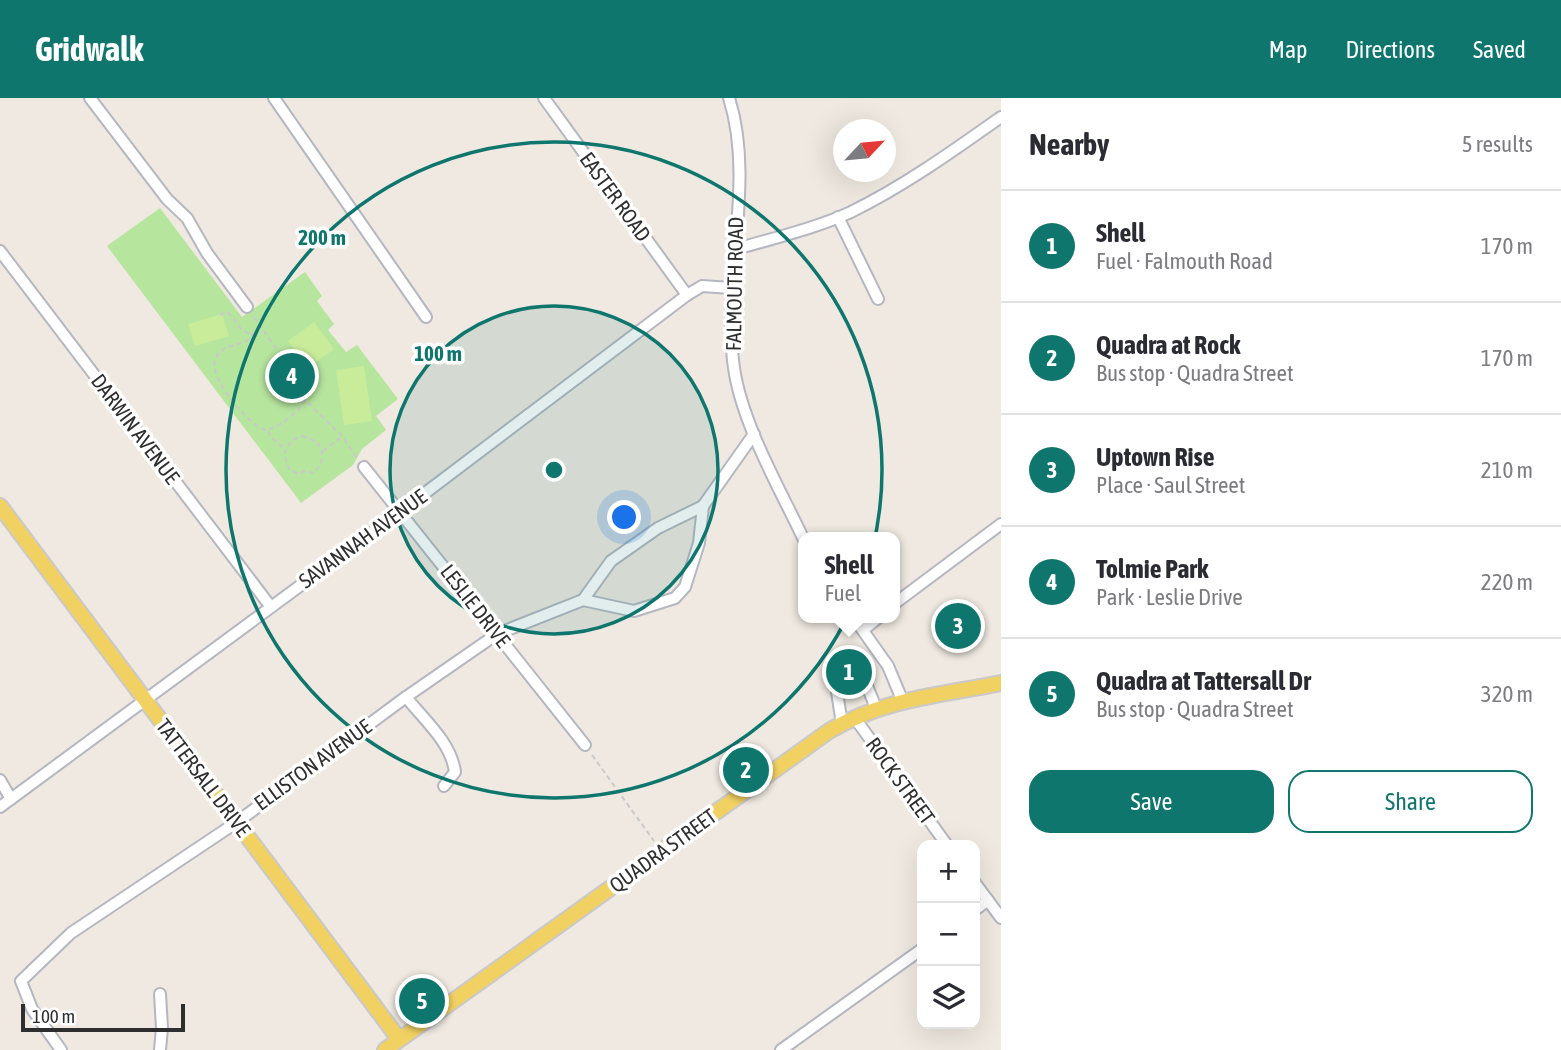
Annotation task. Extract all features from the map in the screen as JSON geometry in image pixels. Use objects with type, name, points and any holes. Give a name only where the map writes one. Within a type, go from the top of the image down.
[{"type":"main road","name":"TATTERSALL DRIVE","points":[[0,506],[403,1044]]},
{"type":"main road","name":"QUADRA STREET","points":[[384,1050],[403,1044],[848,720],[876,708],[1001,683]]},
{"type":"street","points":[[90,98],[167,199],[187,218],[207,253],[247,307]]},
{"type":"street","points":[[274,98],[426,317]]},
{"type":"street","name":"EASTER ROAD","points":[[544,98],[687,295]]},
{"type":"street","name":"FALMOUTH ROAD","points":[[729,98],[738,137],[740,170],[731,288],[734,367],[738,390],[754,434],[799,532]]},
{"type":"street","points":[[733,250],[838,217],[935,164],[1001,117]]},
{"type":"street","points":[[838,217],[878,299]]},
{"type":"street","name":"DARWIN AVENUE","points":[[0,251],[271,607]]},
{"type":"street","name":"SAVANNAH AVENUE","points":[[0,807],[400,512],[687,295],[702,286],[731,288]]},
{"type":"street","points":[[703,506],[699,543],[685,587],[676,598],[634,611],[583,600],[611,561],[658,528],[703,506],[754,434]]},
{"type":"street","name":"LESLIE DRIVE","points":[[364,467],[585,745]]},
{"type":"street","points":[[900,600],[1001,524]]},
{"type":"street","name":"ELLISTON AVENUE","points":[[61,1050],[32,1009],[21,981],[71,933],[236,822],[497,634],[583,600]]},
{"type":"street","points":[[858,623],[888,666],[903,702]]},
{"type":"street","points":[[863,630],[872,623]]},
{"type":"street","points":[[862,654],[874,646]]},
{"type":"street","points":[[867,685],[876,708]]},
{"type":"street","points":[[837,692],[848,720]]},
{"type":"street","points":[[406,697],[446,745],[453,758],[455,772],[444,786]]},
{"type":"street","name":"ROCK STREET","points":[[848,720],[943,840]]},
{"type":"street","points":[[0,780],[11,799]]},
{"type":"street","points":[[980,890],[1001,918]]},
{"type":"street","points":[[980,907],[988,900]]},
{"type":"street","points":[[781,1050],[917,953]]},
{"type":"street","points":[[160,994],[160,1050]]},
{"type":"path","points":[[247,307],[286,362],[305,400],[342,436],[364,467]]},
{"type":"path","points":[[220,315],[228,312],[241,329],[251,335]]},
{"type":"path","points":[[260,326],[244,344],[222,350],[215,360],[214,368],[224,387],[245,416],[260,428],[268,430],[298,412],[305,400]]},
{"type":"path","points":[[286,362],[298,354]]},
{"type":"path","points":[[268,430],[272,438],[285,449]]},
{"type":"path","points":[[302,436],[312,438],[322,451],[321,464],[313,473],[305,471],[298,474],[286,464],[285,449],[292,440],[302,436]]},
{"type":"path","points":[[322,451],[342,436]]},
{"type":"path","points":[[585,745],[662,853]]},
{"type":"green space","points":[[160,208],[242,317],[305,272],[322,296],[317,301],[334,324],[328,330],[346,352],[357,345],[398,399],[376,416],[386,430],[362,449],[353,465],[301,503],[107,246]]},
{"type":"green space","points":[[222,314],[229,336],[195,346],[188,324]]},
{"type":"green space","points":[[314,322],[334,349],[308,368],[288,341]]},
{"type":"green space","points":[[364,366],[372,421],[344,425],[336,370]]},
{"type":"place","name":"Tolmie Park","points":[[292,376]]},
{"type":"place","name":"Uptown Rise","points":[[958,626]]},
{"type":"place","name":"Shell","points":[[849,672]]},
{"type":"place","name":"Quadra at Rock","points":[[746,770]]},
{"type":"place","name":"Quadra at Tattersall Dr","points":[[422,1001]]}]
